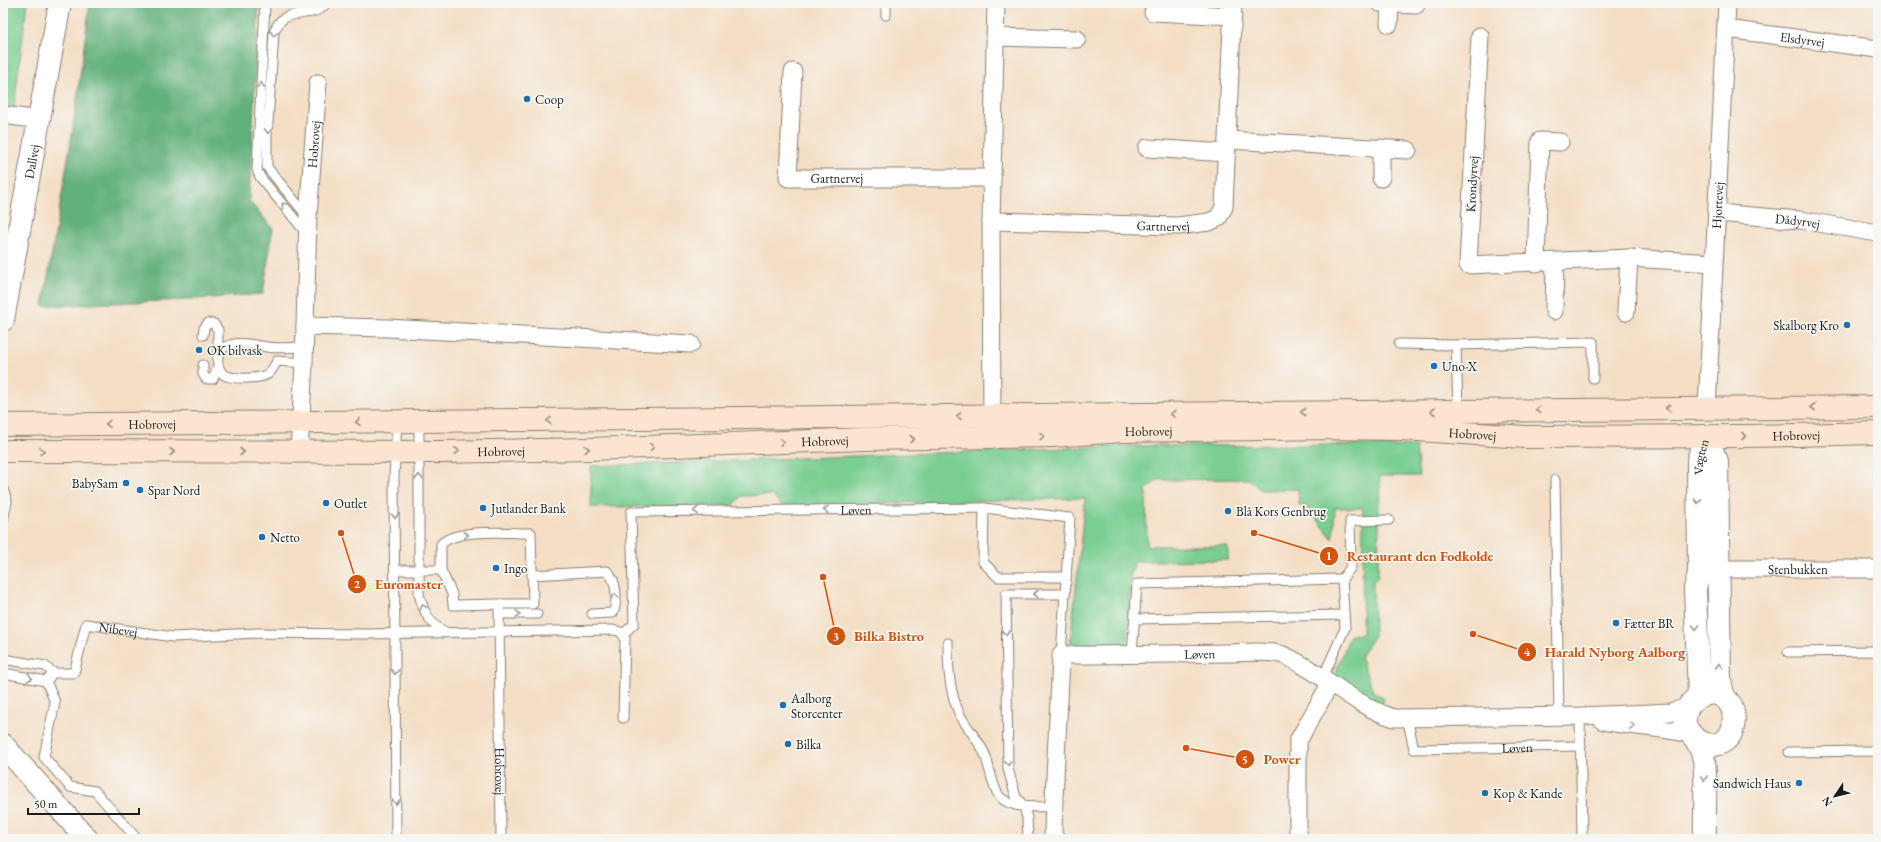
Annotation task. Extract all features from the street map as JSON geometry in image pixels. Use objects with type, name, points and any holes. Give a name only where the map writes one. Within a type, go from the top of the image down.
[{"type":"main road","name":"Hobrovej","points":[[3,425],[1878,407]]},
{"type":"main road","points":[[1705,436],[1707,408]]},
{"type":"main road","name":"Hobrovej","points":[[3,451],[418,452],[589,449],[864,439],[1052,436],[1122,431],[1344,428],[1402,429],[1525,437],[1705,436],[1878,432]]},
{"type":"street","name":"Dallvej","points":[[3,320],[60,3]]},
{"type":"street","points":[[992,437],[991,221],[996,3]]},
{"type":"street","points":[[1389,24],[1385,3],[1416,5]]},
{"type":"street","name":"Hjortevej","points":[[1707,408],[1727,3]]},
{"type":"street","name":"Gartnervej","points":[[991,221],[1178,226],[1209,222],[1218,218],[1224,207],[1233,10],[1152,12]]},
{"type":"street","name":"Elsdyrvej","points":[[1726,29],[1878,49]]},
{"type":"street","name":"Krondyrvej","points":[[1480,36],[1468,265],[1629,258],[1714,263]]},
{"type":"street","points":[[995,37],[1077,39]]},
{"type":"street","name":"Gartnervej","points":[[793,72],[788,178],[992,178]]},
{"type":"street","name":"Hobrovej","points":[[299,452],[304,355],[308,217],[318,83]]},
{"type":"street","points":[[3,115],[40,120]]},
{"type":"street","points":[[1536,263],[1540,141],[1560,142]]},
{"type":"street","points":[[1147,148],[1227,146],[1381,148],[1408,150]]},
{"type":"street","points":[[1381,148],[1381,178]]},
{"type":"street","name":"Dådyrvej","points":[[1717,212],[1800,220],[1878,232]]},
{"type":"street","points":[[1626,312],[1629,258]]},
{"type":"street","points":[[1554,311],[1555,262]]},
{"type":"street","points":[[305,326],[386,321],[691,344]]},
{"type":"street","name":"Vægten","points":[[1705,436],[1717,461],[1720,680],[1724,698]]},
{"type":"street","name":"Vægten","points":[[1694,702],[1695,588],[1699,573],[1698,460],[1705,436]]},
{"type":"street","name":"Stenbukken","points":[[1719,569],[1878,569]]},
{"type":"street","name":"Løven","points":[[1056,839],[1053,835],[1061,655],[1282,654],[1327,680],[1376,712],[1394,718],[1580,716],[1671,712],[1694,702]]},
{"type":"street","points":[[1298,839],[1298,741],[1327,680]]},
{"type":"street","points":[[1705,839],[1704,759],[1685,721],[1694,702],[1712,694],[1724,698],[1730,705],[1734,712],[1735,721],[1733,730],[1723,741],[1718,759],[1717,839]]},
{"type":"street","name":"Løven","points":[[1580,716],[1629,726],[1671,729],[1693,737]]},
{"type":"street","points":[[1693,737],[1710,744],[1723,741]]},
{"type":"street","points":[[3,745],[87,839]]},
{"type":"lane","points":[[265,3],[257,170],[260,177],[308,236]]},
{"type":"lane","points":[[308,217],[267,167],[267,137],[274,33],[276,24],[288,15],[306,13],[324,7],[326,3]]},
{"type":"lane","points":[[886,3],[886,15]]},
{"type":"lane","points":[[203,335],[204,328],[208,324],[214,324],[218,330],[218,368],[213,379],[206,379],[203,374],[203,365]]},
{"type":"lane","points":[[1399,344],[1456,345],[1593,342],[1593,378]]},
{"type":"lane","points":[[218,356],[222,348],[231,344],[256,344],[267,348],[304,355]]},
{"type":"lane","points":[[1456,345],[1458,410]]},
{"type":"lane","points":[[267,348],[274,354],[278,361]]},
{"type":"lane","points":[[218,368],[224,375],[233,378],[260,378],[268,373],[278,361],[304,355]]},
{"type":"lane","points":[[396,421],[394,452],[396,839]]},
{"type":"lane","points":[[419,422],[419,594],[423,610],[438,629],[449,633]]},
{"type":"lane","points":[[1555,480],[1559,716]]},
{"type":"lane","points":[[3,489],[7,501],[3,521]]},
{"type":"lane","points":[[984,508],[983,562],[998,578],[1066,577]]},
{"type":"lane","name":"Løven","points":[[623,634],[634,624],[631,512],[984,508],[1070,518],[1061,655]]},
{"type":"lane","points":[[1327,680],[1345,628],[1342,579],[1351,567],[1350,521],[1389,520]]},
{"type":"lane","points":[[531,533],[533,604],[453,605],[452,594],[441,570],[441,544],[446,540],[467,534],[531,533]]},
{"type":"lane","points":[[395,570],[441,570]]},
{"type":"lane","points":[[532,575],[607,571],[613,576],[616,608],[613,613],[592,614]]},
{"type":"lane","points":[[1132,654],[1137,584],[1342,579]]},
{"type":"lane","points":[[1028,839],[1027,818],[1024,806],[1016,797],[1008,768],[1006,594],[1065,594]]},
{"type":"lane","name":"Hobrovej","points":[[499,604],[501,839]]},
{"type":"lane","points":[[500,614],[537,614]]},
{"type":"lane","points":[[1135,619],[1344,615]]},
{"type":"lane","name":"Nibevej","points":[[3,658],[45,666],[54,673],[74,673],[86,624],[173,637],[222,634],[396,633]]},
{"type":"lane","points":[[396,633],[613,630],[623,634],[625,644],[623,718]]},
{"type":"lane","points":[[948,643],[949,682],[960,715],[986,756],[999,796],[1010,804],[1054,807]]},
{"type":"lane","points":[[1788,652],[1878,651]]},
{"type":"lane","points":[[3,673],[46,681]]},
{"type":"lane","points":[[46,681],[54,673]]},
{"type":"lane","points":[[46,681],[55,702],[44,758],[70,787],[94,791],[136,839]]},
{"type":"lane","points":[[1580,716],[1579,730],[1581,746],[1582,839]]},
{"type":"lane","name":"Løven","points":[[1407,718],[1414,749],[1581,746]]},
{"type":"lane","points":[[1789,752],[1878,752]]},
{"type":"green space","points":[[3,3],[27,3],[14,107],[3,106]]},
{"type":"green space","points":[[90,3],[259,3],[249,201],[273,228],[263,294],[185,300],[43,306],[73,128]]},
{"type":"green space","points":[[1367,445],[1416,447],[1419,476],[1380,476],[1378,576],[1373,581],[1374,635],[1360,657],[1373,691],[1384,698],[1381,707],[1338,678],[1336,672],[1350,635],[1362,634],[1363,508],[1335,508],[1333,539],[1306,506],[1299,506],[1298,489],[1260,490],[1249,479],[1157,480],[1146,490],[1147,546],[1227,546],[1228,560],[1135,561],[1130,577],[1127,644],[1070,646],[1085,498],[782,506],[772,495],[741,496],[733,506],[591,507],[591,466],[1121,446]]},
{"type":"place","name":"Coop","points":[[527,99]]},
{"type":"place","name":"Skalborg Kro","points":[[1847,325]]},
{"type":"place","name":"OK bilvask","points":[[199,350]]},
{"type":"place","name":"Uno-X","points":[[1434,366]]},
{"type":"place","name":"BabySam","points":[[126,483]]},
{"type":"place","name":"Spar Nord","points":[[140,490]]},
{"type":"place","name":"Outlet","points":[[326,503]]},
{"type":"place","name":"Jutlander Bank","points":[[483,508]]},
{"type":"place","name":"Blå Kors Genbrug","points":[[1228,511]]},
{"type":"place","name":"Euromaster","points":[[341,533]]},
{"type":"place","name":"Restaurant den Fodkolde","points":[[1254,533]]},
{"type":"place","name":"Netto","points":[[262,537]]},
{"type":"place","name":"Ingo","points":[[496,568]]},
{"type":"place","name":"Bilka Bistro","points":[[823,577]]},
{"type":"place","name":"Fætter BR","points":[[1616,623]]},
{"type":"place","name":"Harald Nyborg Aalborg","points":[[1473,634]]},
{"type":"place","name":"Aalborg Storcenter","points":[[783,705]]},
{"type":"place","name":"Bilka","points":[[788,744]]},
{"type":"place","name":"Power","points":[[1186,748]]},
{"type":"place","name":"Sandwich Haus","points":[[1799,783]]},
{"type":"place","name":"Kop & Kande","points":[[1485,793]]}]
